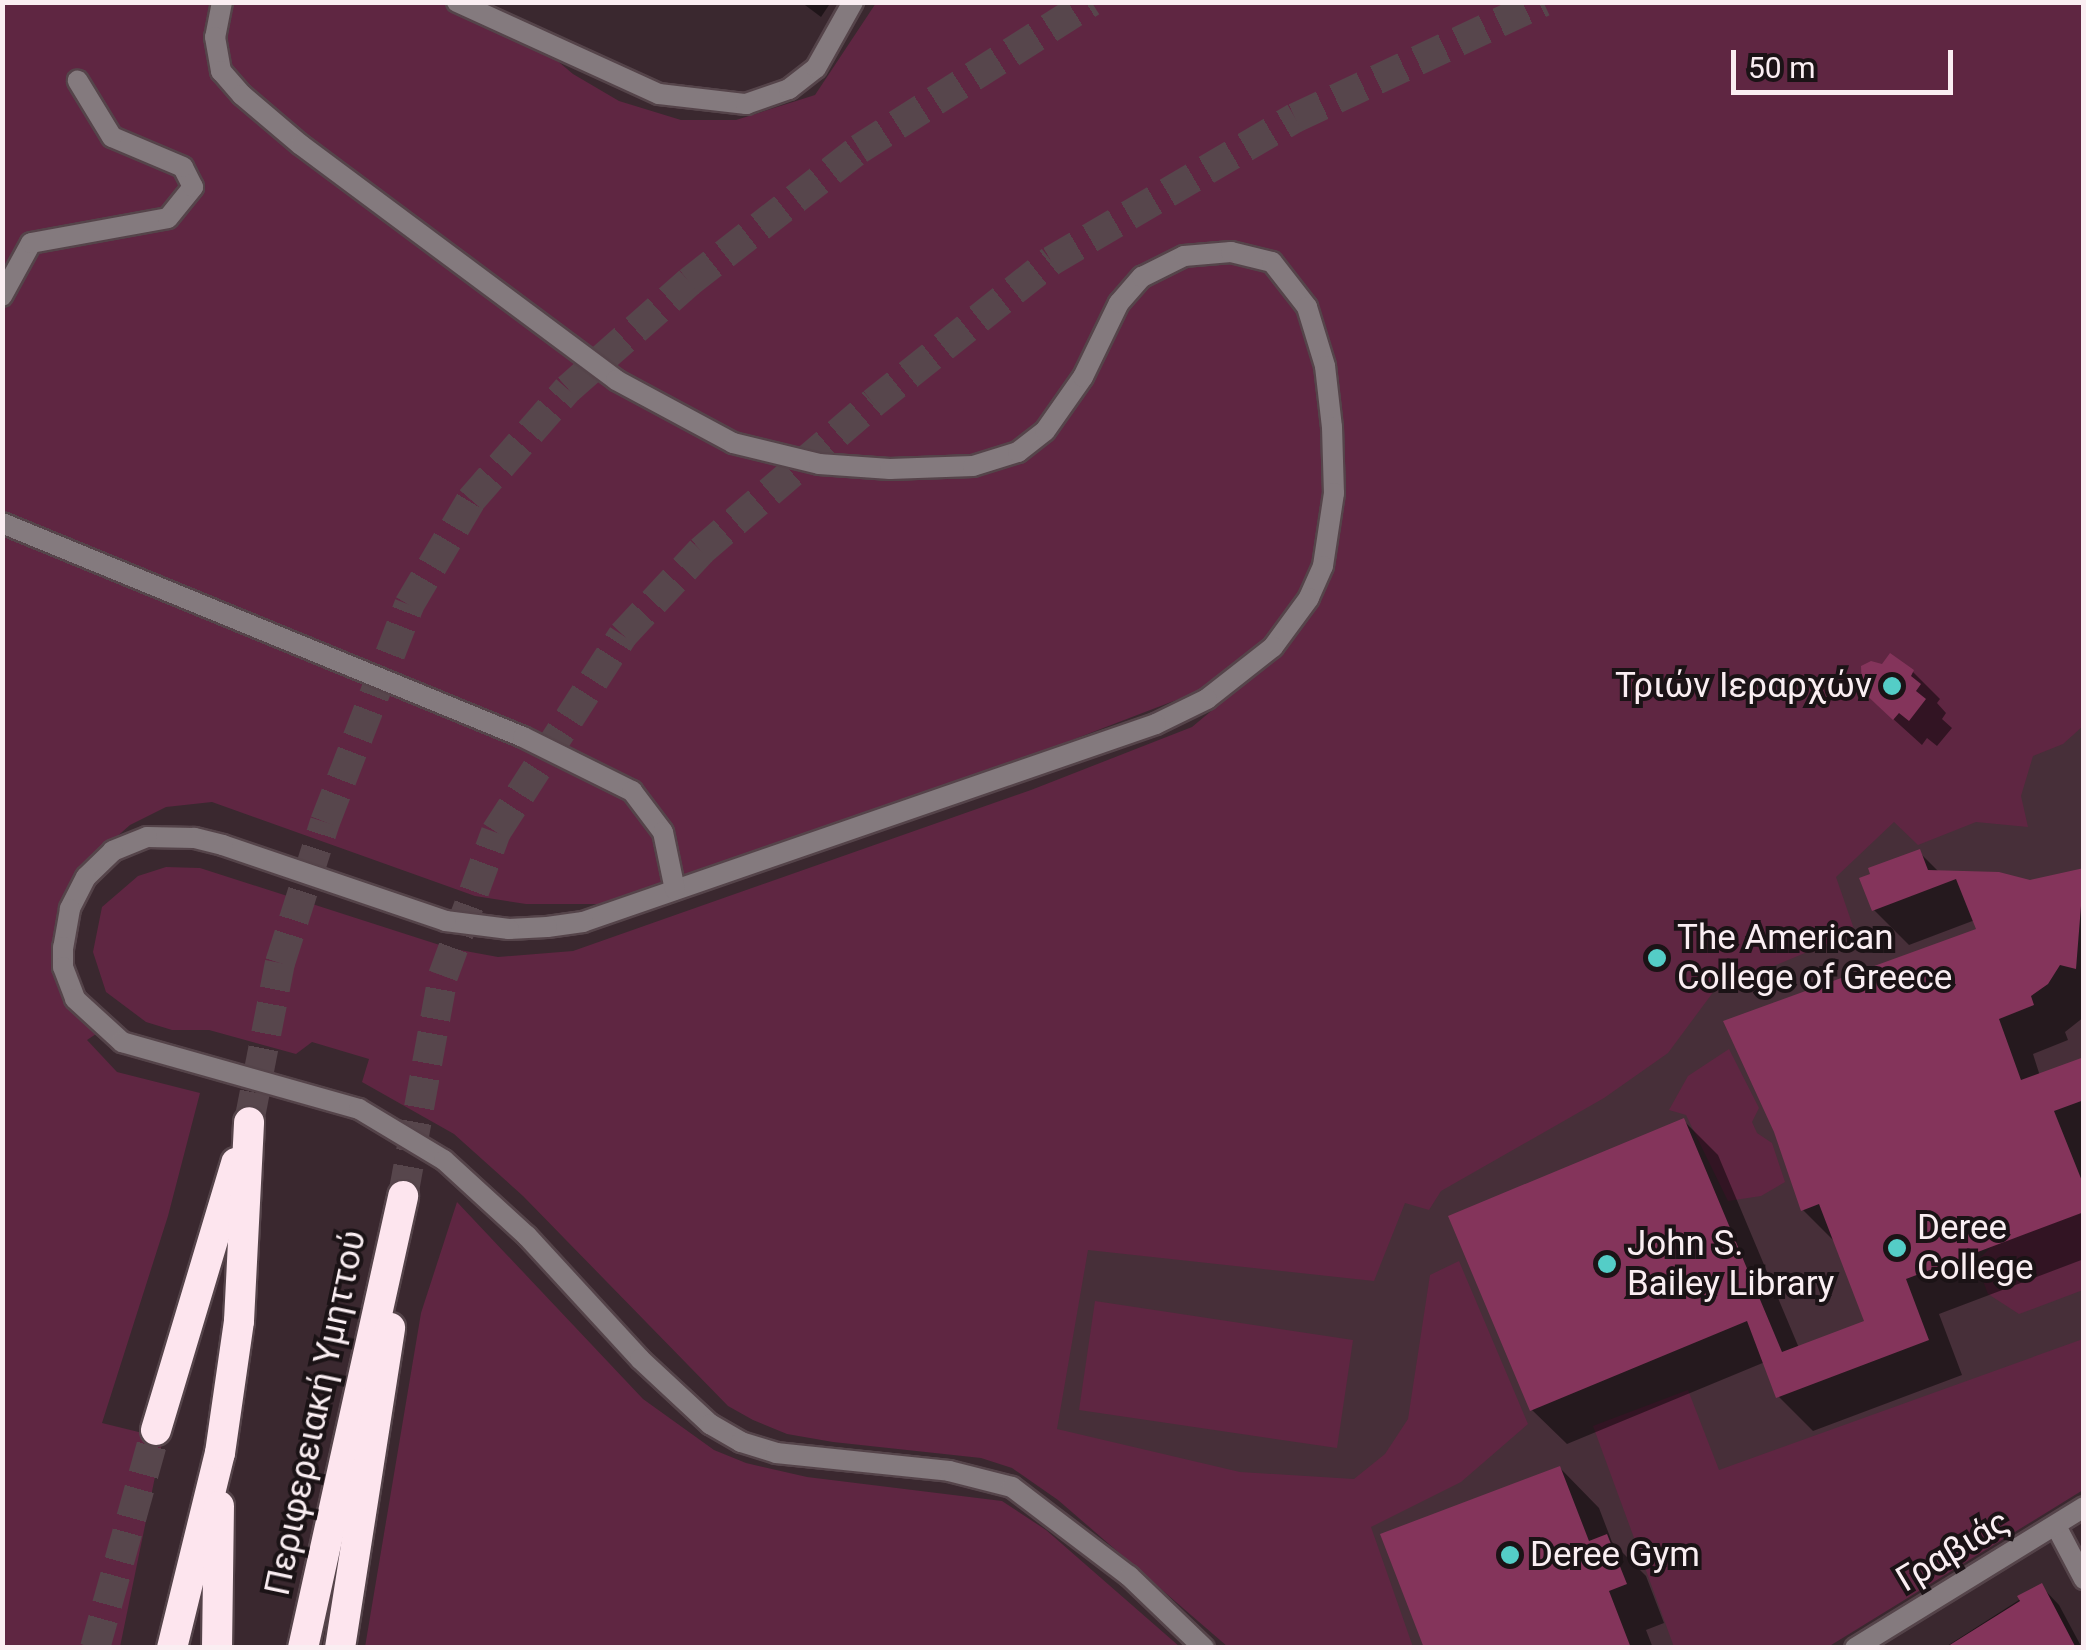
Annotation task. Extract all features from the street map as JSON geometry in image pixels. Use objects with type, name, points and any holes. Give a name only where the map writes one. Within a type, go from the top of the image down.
[{"type":"highway","points":[[156,1430],[188,1310],[249,1122],[239,1322],[220,1453],[172,1648]]},
{"type":"highway","name":"Περιφερειακή Υμηττού","points":[[303,1648],[404,1196],[398,1282],[340,1648]]},
{"type":"highway","points":[[217,1648],[220,1453]]},
{"type":"street","points":[[222,2],[215,37],[221,71],[242,95],[301,145],[616,380],[733,443],[819,464],[890,469],[973,466],[1018,452],[1046,431],[1083,377],[1120,302],[1142,277],[1184,256],[1231,252],[1272,262],[1307,307],[1325,366],[1334,493],[1322,566],[1309,598],[1273,647],[1208,699],[1156,724],[583,922],[547,927],[477,926],[416,913],[223,845],[194,838],[146,838],[114,851],[86,877],[65,927],[63,967],[75,999],[122,1042],[334,1100],[416,1140],[497,1207],[640,1359],[710,1424],[741,1442],[776,1453],[960,1472],[1012,1487],[1129,1576],[1204,1648]]},
{"type":"street","points":[[457,2],[658,94],[746,104],[789,90],[816,68],[853,2]]},
{"type":"street","points":[[2,296],[30,243],[168,218],[193,187],[183,166],[112,137],[78,81]]},
{"type":"street","points":[[2,523],[523,737],[632,791],[664,832],[676,890]]},
{"type":"street","name":"Γραβιάς","points":[[1855,1648],[2084,1507]]},
{"type":"street","points":[[2056,1526],[2084,1579]]},
{"type":"shaded area","points":[[3,3],[457,3],[515,25],[573,74],[619,101],[681,120],[736,120],[815,95],[876,3],[2083,3],[2083,726],[2063,744],[2033,756],[2021,796],[2028,827],[1976,822],[1918,845],[1894,822],[1836,877],[1855,932],[1714,991],[1668,1053],[1604,1098],[1441,1191],[1429,1210],[1405,1203],[1374,1281],[1088,1250],[1057,1429],[1240,1472],[1354,1479],[1385,1454],[1408,1419],[1430,1275],[1459,1261],[1528,1424],[1461,1482],[1371,1527],[1413,1647],[1228,1647],[1058,1500],[1012,1468],[981,1458],[787,1434],[753,1420],[728,1406],[523,1196],[454,1134],[362,1082],[369,1059],[312,1042],[296,1054],[209,1030],[172,1030],[146,1022],[106,992],[93,952],[102,907],[138,876],[166,867],[200,868],[449,948],[498,957],[573,951],[1031,790],[1192,727],[1265,666],[994,770],[600,904],[526,904],[475,896],[212,802],[166,807],[130,825],[104,848],[67,942],[96,1034],[87,1040],[117,1072],[200,1093],[168,1216],[102,1423],[163,1438],[120,1647],[3,1648]]},
{"type":"shaded area","name":"The American College of Greece","points":[[2083,298],[2083,1486],[1822,1647],[1234,1648],[997,1386],[1003,1301]]},
{"type":"shaded area","points":[[1729,1049],[1759,1108],[1752,1122],[1757,1133],[1772,1143],[1785,1182],[1761,1196],[1728,1201],[1686,1115],[1669,1110],[1688,1076]]},
{"type":"shaded area","points":[[457,1202],[643,1399],[714,1450],[746,1463],[807,1477],[1002,1501],[1046,1530],[1180,1647],[365,1647],[421,1313]]},
{"type":"shaded area","points":[[2083,1210],[2083,1290],[2019,1314],[1988,1294],[1976,1262],[1995,1243]]},
{"type":"shaded area","points":[[1095,1301],[1353,1340],[1337,1448],[1079,1410]]},
{"type":"shaded area","points":[[2083,1339],[2083,1490],[1828,1647],[1674,1647],[1593,1426],[1688,1390],[1719,1470]]},
{"type":"building","name":"Τριών Ιεραρχών","points":[[1890,653],[1914,670],[1911,676],[1921,684],[1916,691],[1926,699],[1909,721],[1899,713],[1893,720],[1862,691],[1861,666],[1871,661],[1882,664]]},
{"type":"building","points":[[1920,849],[1928,870],[1999,872],[2030,880],[2084,868],[2076,969],[2060,965],[2048,984],[2031,996],[2034,1005],[1999,1019],[2021,1080],[2084,1057],[2084,1100],[2054,1111],[2084,1186],[2084,1212],[1906,1279],[1929,1340],[1776,1398],[1747,1321],[1530,1411],[1448,1216],[1684,1118],[1782,1352],[1864,1321],[1819,1204],[1801,1211],[1774,1132],[1723,1021],[1976,929],[1956,879],[1872,911],[1859,878],[1870,874],[1868,868]]},
{"type":"building","name":"Deree Gym","points":[[1560,1466],[1589,1541],[1607,1534],[1627,1584],[1609,1591],[1631,1648],[1424,1648],[1380,1534]]},
{"type":"building","points":[[2042,1583],[2076,1648],[1945,1648],[2020,1601],[2017,1596]]},
{"type":"tunnel","points":[[249,1122],[280,963],[325,822],[409,605],[471,500],[568,389],[689,282],[859,149],[1091,2]]},
{"type":"tunnel","points":[[403,1196],[443,976],[496,832],[623,635],[701,551],[873,403],[1051,261],[1295,118],[1543,2]]},
{"type":"tunnel","points":[[95,1648],[156,1430]]},
{"type":"place","name":"Τριών Ιεραρχών","points":[[1892,686]]},
{"type":"place","name":"The American College of Greece","points":[[1657,958]]},
{"type":"place","name":"Deree College","points":[[1897,1248]]},
{"type":"place","name":"John S. Bailey Library","points":[[1607,1264]]},
{"type":"place","name":"Deree Gym","points":[[1510,1555]]}]
